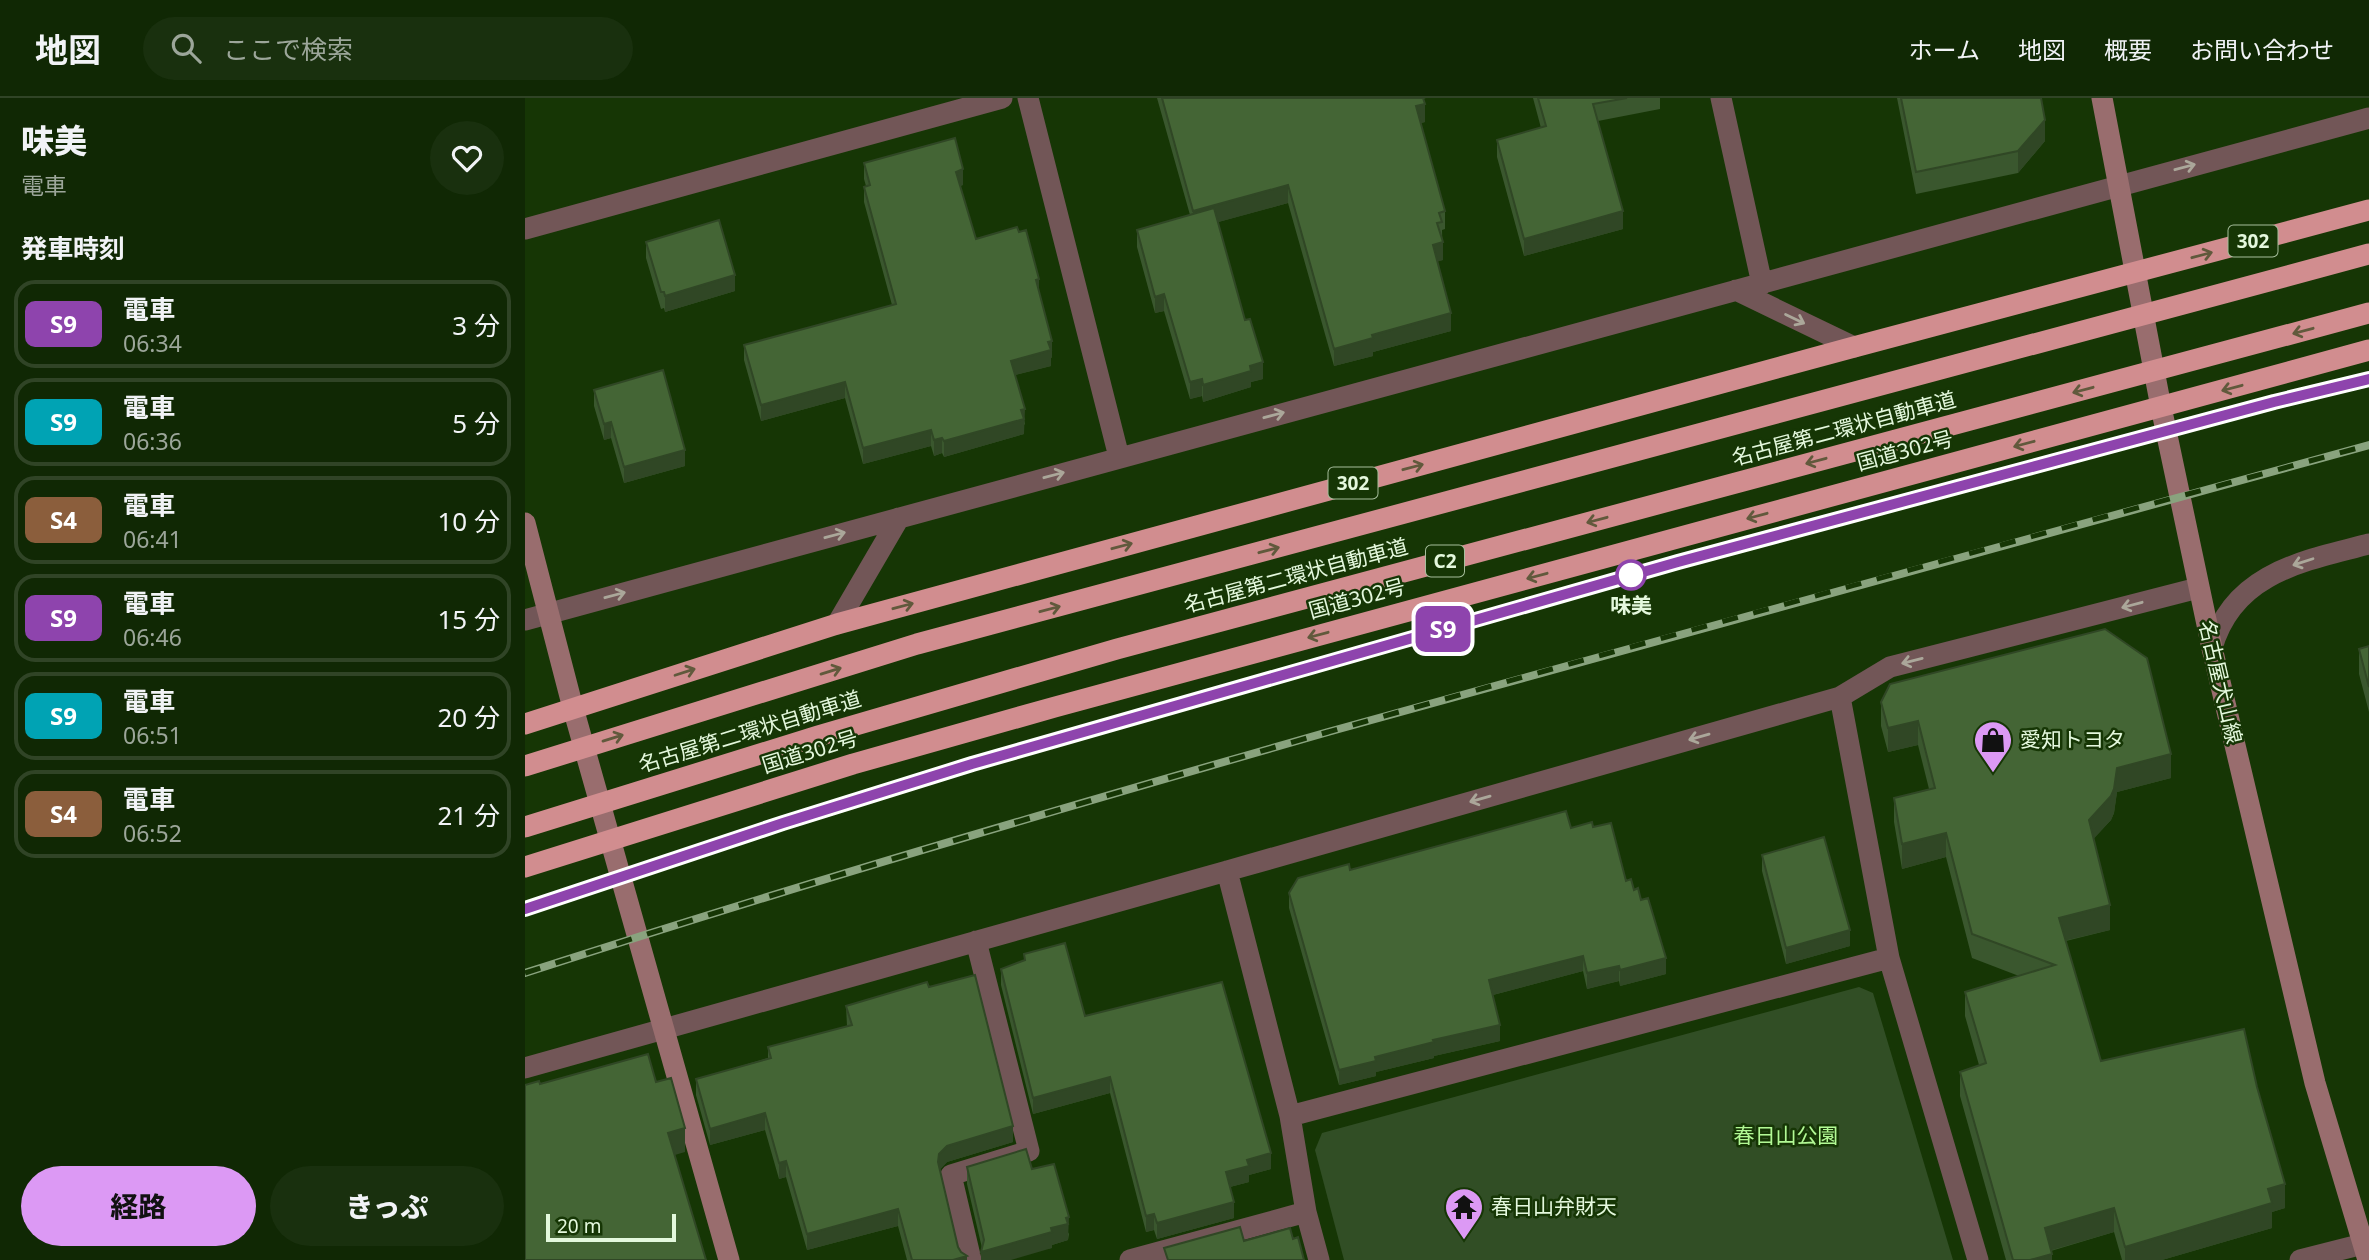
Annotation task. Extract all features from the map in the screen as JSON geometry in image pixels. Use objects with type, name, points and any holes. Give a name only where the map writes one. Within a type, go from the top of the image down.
[{"type":"highway","name":"302","points":[[525,724],[837,624],[2369,210]]},
{"type":"highway","name":"名古屋第二環状自動車道","points":[[525,766],[918,644],[2369,254]]},
{"type":"highway","name":"名古屋第二環状自動車道","points":[[525,827],[818,736],[1117,649],[2369,313]]},
{"type":"highway","name":"国道302号","points":[[525,867],[853,764],[1055,706],[2369,350]]},
{"type":"main road","name":"名古屋犬山線","points":[[2102,98],[2198,588],[2315,1083],[2365,1252]]},
{"type":"main road","points":[[525,523],[573,708],[729,1260]]},
{"type":"street","points":[[525,229],[1002,98]]},
{"type":"street","points":[[1028,98],[1118,457]]},
{"type":"street","points":[[1721,98],[1762,284]]},
{"type":"street","points":[[525,620],[2369,118]]},
{"type":"street","points":[[1736,290],[1854,347]]},
{"type":"street","points":[[837,624],[899,518]]},
{"type":"street","points":[[2212,648],[2217,628],[2232,605],[2258,582],[2306,560],[2369,544]]},
{"type":"street","points":[[525,1068],[1227,872],[1840,696],[1890,667],[2198,588]]},
{"type":"street","points":[[1840,696],[1889,958],[1978,1260]]},
{"type":"street","points":[[1227,872],[1290,1116],[1306,1212],[1319,1260]]},
{"type":"street","points":[[971,1260],[951,1175],[1028,1150],[976,941]]},
{"type":"street","points":[[1290,1116],[1889,958]]},
{"type":"street","points":[[1130,1260],[1306,1212]]},
{"type":"street","points":[[2300,1260],[2365,1252]]},
{"type":"green space","name":"春日山公園","points":[[1859,987],[1873,993],[1953,1260],[1344,1260],[1315,1150],[1322,1133]]},
{"type":"building","points":[[1162,98],[1423,98],[1425,104],[1416,106],[1445,211],[1439,213],[1442,222],[1437,223],[1443,242],[1433,245],[1451,313],[1372,335],[1373,338],[1334,349],[1288,185],[1193,211]]},
{"type":"building","points":[[1538,98],[1627,98],[1593,104],[1623,211],[1524,239],[1497,140],[1546,126]]},
{"type":"building","points":[[1901,98],[2041,98],[2045,120],[2018,151],[1916,172]]},
{"type":"building","points":[[955,138],[963,169],[956,172],[976,239],[1017,227],[1019,232],[1026,230],[1039,279],[1036,280],[1052,341],[1048,342],[1051,350],[1011,361],[1025,409],[1021,410],[1024,419],[944,441],[942,438],[934,440],[931,430],[863,448],[845,382],[761,405],[744,345],[896,304],[864,187],[870,185],[864,163]]},
{"type":"building","points":[[1214,208],[1245,320],[1250,319],[1263,362],[1250,366],[1251,371],[1203,385],[1202,379],[1190,382],[1164,294],[1155,297],[1137,230]]},
{"type":"building","points":[[719,220],[735,275],[665,296],[664,292],[661,292],[646,242]]},
{"type":"building","points":[[663,370],[685,450],[624,467],[611,422],[604,424],[594,390]]},
{"type":"building","points":[[2105,629],[2147,658],[2171,754],[2117,768],[2111,796],[2089,820],[2110,905],[2059,918],[2101,1061],[2244,1029],[2257,1087],[2285,1184],[2268,1189],[2272,1203],[2125,1247],[2114,1208],[2045,1228],[2052,1254],[2030,1260],[2013,1260],[1960,1072],[1986,1063],[1965,992],[2055,965],[1972,934],[1946,833],[1902,844],[1894,798],[1935,788],[1918,721],[1888,728],[1881,702],[1890,684]]},
{"type":"building","points":[[2369,646],[2369,687],[2359,649]]},
{"type":"building","points":[[1566,811],[1571,828],[1592,822],[1593,827],[1611,823],[1626,881],[1631,879],[1634,890],[1638,888],[1641,900],[1648,898],[1666,958],[1620,970],[1619,966],[1587,973],[1583,956],[1489,980],[1500,1025],[1433,1040],[1434,1042],[1375,1057],[1376,1061],[1339,1070],[1289,893],[1298,878],[1349,864],[1350,870]]},
{"type":"building","points":[[1824,837],[1850,930],[1786,948],[1762,855]]},
{"type":"building","points":[[1065,943],[1085,1016],[1222,982],[1271,1153],[1247,1160],[1249,1166],[1226,1172],[1234,1202],[1157,1223],[1154,1214],[1146,1216],[1110,1077],[1033,1098],[1001,969],[1025,960],[1024,954]]},
{"type":"building","points":[[975,975],[1013,1126],[947,1146],[939,1154],[938,1162],[958,1247],[967,1256],[953,1260],[912,1260],[898,1209],[807,1234],[786,1161],[779,1163],[765,1113],[710,1129],[696,1079],[771,1058],[768,1047],[852,1025],[846,1006],[927,982],[929,987]]},
{"type":"building","points":[[648,1054],[656,1082],[671,1078],[685,1128],[668,1133],[706,1260],[525,1260],[525,1085],[539,1081],[540,1084]]},
{"type":"building","points":[[1026,1149],[1032,1169],[1054,1164],[1069,1217],[1066,1218],[1068,1224],[1051,1228],[1052,1232],[981,1252],[984,1240],[967,1167]]},
{"type":"building","points":[[1240,1227],[1244,1241],[1290,1228],[1293,1239],[1298,1237],[1304,1260],[1168,1260],[1164,1248]]},
{"type":"railway","points":[[525,909],[958,770],[1395,641],[1834,520],[2369,379]]},
{"type":"railway","points":[[525,973],[925,849],[1328,732],[2369,445]]},
{"type":"train","name":"S9","points":[[525,909],[783,823],[1051,741],[1678,562],[2369,379]]},
{"type":"place","name":"味美","points":[[1631,575]]},
{"type":"place","name":"愛知トヨタ","points":[[1993,774]]},
{"type":"place","name":"春日山弁財天","points":[[1464,1241]]}]
